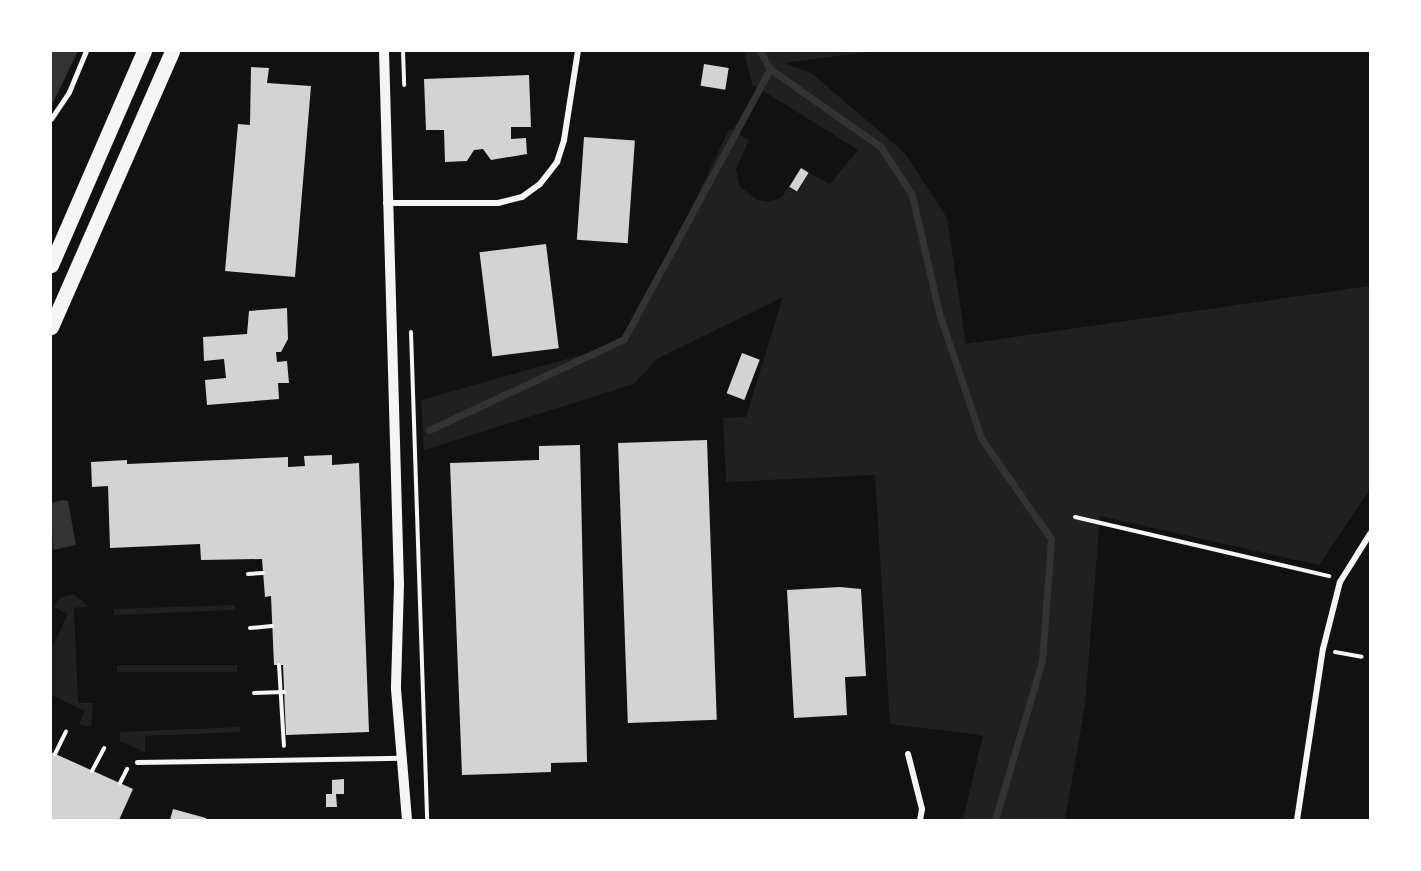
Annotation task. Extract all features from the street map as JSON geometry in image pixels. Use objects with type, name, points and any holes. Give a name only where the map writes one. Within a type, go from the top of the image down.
[{"type":"main road","points":[[51,265],[144,51]]},
{"type":"main road","points":[[51,327],[172,51]]},
{"type":"street","points":[[384,51],[386,203],[399,585],[396,689],[404,758],[407,820]]},
{"type":"street","points":[[386,203],[498,203],[522,197],[540,184],[557,162],[564,140],[578,51]]},
{"type":"street","points":[[1297,820],[1323,649],[1340,582],[1370,534]]},
{"type":"street","points":[[908,754],[922,809],[920,820]]},
{"type":"lane","points":[[51,119],[69,92],[86,51]]},
{"type":"lane","points":[[137,762],[404,758]]},
{"type":"path","points":[[403,51],[404,98]]},
{"type":"path","points":[[411,323],[427,820]]},
{"type":"path","points":[[1076,517],[1324,573]]},
{"type":"path","points":[[248,574],[263,573]]},
{"type":"path","points":[[250,628],[272,626]]},
{"type":"path","points":[[1323,649],[1362,657]]},
{"type":"path","points":[[279,664],[284,747]]},
{"type":"path","points":[[254,693],[282,692]]},
{"type":"path","points":[[55,754],[66,731]]},
{"type":"path","points":[[92,771],[104,748]]},
{"type":"shaded area","points":[[51,51],[78,51],[51,107]]},
{"type":"shaded area","points":[[744,51],[876,51],[784,63],[811,73],[904,152],[947,218],[966,344],[1370,286],[1370,489],[1319,565],[1100,516],[1085,705],[1065,820],[963,820],[983,735],[890,724],[875,475],[726,482],[723,418],[746,417],[783,297],[657,359],[634,384],[424,450],[421,400],[628,342],[729,129],[749,140],[736,169],[740,187],[757,200],[770,202],[782,197],[789,187],[798,192],[809,173],[830,184],[858,150],[752,84]]},
{"type":"shaded area","points":[[68,501],[76,545],[53,550],[51,503]]},
{"type":"shaded area","points":[[73,594],[89,606],[74,608],[78,703],[93,703],[91,727],[79,724],[85,711],[51,695],[51,650],[68,614],[54,607],[59,598]]},
{"type":"shaded area","points":[[235,605],[235,610],[114,615],[114,609]]},
{"type":"shaded area","points":[[117,665],[237,665],[237,672],[117,672]]},
{"type":"shaded area","points":[[240,727],[240,732],[145,736],[145,752],[120,741],[120,732]]},
{"type":"building","points":[[704,64],[729,68],[725,90],[701,86]]},
{"type":"building","points":[[251,67],[269,68],[267,83],[311,86],[295,277],[225,271],[238,124],[250,125]]},
{"type":"building","points":[[529,75],[531,127],[511,127],[511,139],[526,138],[527,154],[491,160],[483,149],[474,150],[467,161],[445,162],[444,130],[426,130],[424,79]]},
{"type":"building","points":[[584,137],[635,141],[628,243],[577,240]]},
{"type":"building","points":[[801,168],[809,173],[797,191],[789,187]]},
{"type":"building","points":[[546,244],[559,348],[492,356],[479,252]]},
{"type":"building","points":[[287,308],[288,339],[281,352],[276,352],[277,362],[287,361],[289,383],[278,383],[279,399],[207,405],[205,380],[226,378],[224,359],[204,361],[203,337],[247,334],[249,311]]},
{"type":"building","points":[[742,353],[760,360],[744,400],[727,393]]},
{"type":"building","points":[[707,440],[717,720],[628,723],[618,443]]},
{"type":"building","points":[[580,445],[587,762],[551,763],[551,772],[462,775],[450,463],[539,460],[539,446]]},
{"type":"building","points":[[332,455],[332,465],[359,463],[369,732],[286,735],[283,665],[274,665],[271,596],[265,597],[262,559],[201,560],[200,544],[110,548],[108,486],[92,487],[91,462],[127,460],[127,464],[288,457],[288,467],[305,466],[304,456]]},
{"type":"building","points":[[840,587],[861,589],[866,676],[845,677],[847,715],[794,718],[787,590]]},
{"type":"building","points":[[51,752],[133,789],[119,820],[51,820]]},
{"type":"building","points":[[344,779],[344,794],[336,794],[337,807],[326,807],[326,794],[332,794],[332,780]]},
{"type":"building","points":[[173,809],[206,818],[206,820],[170,820]]},
{"type":"waterway","points":[[760,51],[770,69],[881,147],[912,195],[939,313],[981,438],[1051,539],[1042,661],[995,820]]},
{"type":"waterway","points":[[429,430],[624,339],[770,69]]}]
